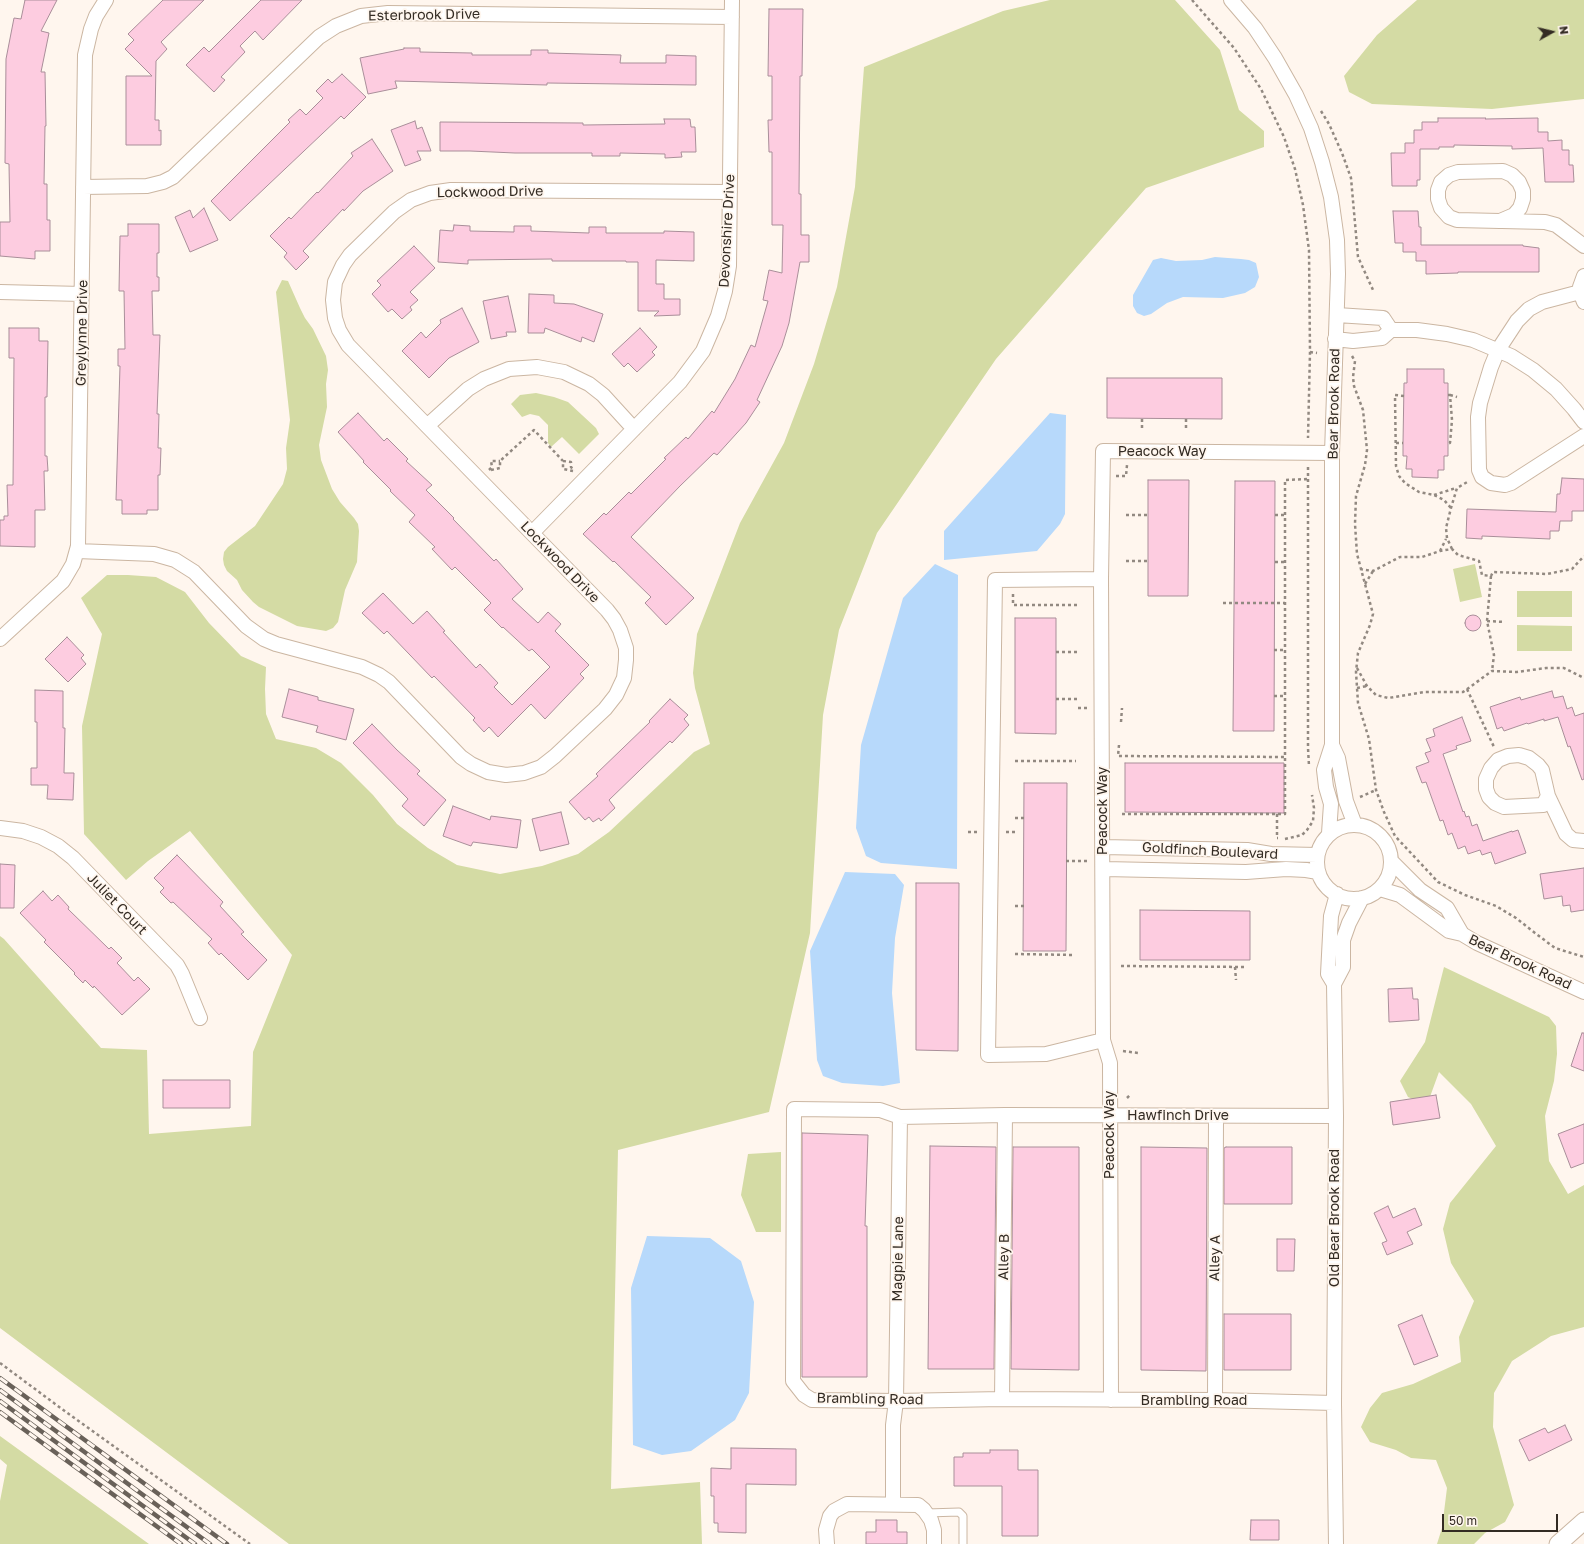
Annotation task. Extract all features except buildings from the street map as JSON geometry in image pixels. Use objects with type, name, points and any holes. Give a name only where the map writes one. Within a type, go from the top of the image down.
[{"type":"street","name":"Greylynne Drive","points":[[0,639],[63,581],[73,564],[77,551],[79,537],[85,55],[91,29],[96,16],[106,0]]},
{"type":"street","name":"Devonshire Drive","points":[[532,533],[688,372],[702,351],[714,328],[722,304],[727,279],[729,253],[732,0]]},
{"type":"street","name":"Bear Brook Road","points":[[1231,0],[1255,28],[1275,58],[1296,95],[1311,128],[1331,197],[1337,240],[1338,274],[1332,453],[1332,745],[1324,770],[1326,787],[1331,804],[1329,833],[1321,845],[1317,856],[1318,872],[1323,883],[1332,892],[1345,898],[1362,898]]},
{"type":"street","name":"Esterbrook Drive","points":[[83,187],[147,186],[163,182],[173,177],[319,37],[336,26],[361,16],[388,13],[732,17]]},
{"type":"street","points":[[1500,221],[1514,215],[1520,208],[1523,199],[1523,190],[1519,182],[1512,175],[1503,171],[1458,172],[1449,175],[1441,182],[1438,190],[1438,199],[1441,208],[1449,217],[1457,220],[1500,221],[1546,222],[1556,225],[1584,246]]},
{"type":"street","name":"Lockwood Drive","points":[[77,551],[154,554],[179,562],[194,572],[256,634],[276,644],[362,667],[374,672],[389,682],[466,761],[488,772],[512,775],[529,771],[546,763],[594,720],[616,695],[624,678],[626,666],[624,642],[614,619],[348,345],[338,330],[333,306],[335,282],[346,260],[398,209],[420,196],[445,190],[730,192]]},
{"type":"street","points":[[1584,276],[1580,287],[1582,297],[1542,302],[1529,309],[1517,321],[1498,350],[1480,403],[1478,417],[1479,470],[1482,477],[1491,483],[1498,485],[1511,483],[1584,436]]},
{"type":"street","points":[[0,292],[82,294]]},
{"type":"street","points":[[1336,315],[1383,318],[1391,330]]},
{"type":"street","points":[[1335,340],[1352,341],[1382,338],[1391,330],[1417,330],[1447,334],[1473,340],[1498,350],[1533,370],[1556,389],[1584,422]]},
{"type":"street","points":[[427,426],[476,383],[501,372],[528,367],[555,369],[585,381],[603,395],[634,429]]},
{"type":"street","name":"Peacock Way","points":[[1111,1400],[1110,1063],[1103,1040],[1104,869],[1101,579],[1103,451],[1332,453]]},
{"type":"street","points":[[1101,579],[995,580],[988,1055],[1046,1054],[1103,1040]]},
{"type":"street","points":[[1329,833],[1342,825],[1355,825],[1346,802],[1338,758],[1332,745]]},
{"type":"street","points":[[1548,796],[1543,805],[1504,807],[1495,803],[1489,797],[1486,789],[1486,779],[1491,768],[1498,760],[1508,756],[1519,755],[1529,758],[1542,770],[1548,796],[1566,834],[1573,840],[1584,841]]},
{"type":"street","name":"Bear Brook Road","points":[[1355,825],[1367,828],[1378,834],[1386,844],[1392,862],[1420,890],[1447,908],[1462,934],[1477,943],[1584,992]]},
{"type":"street","name":"Juliet Court","points":[[0,828],[23,831],[41,836],[58,846],[73,858],[177,965],[200,1018]]},
{"type":"street","name":"Goldfinch Boulevard","points":[[1103,847],[1247,850],[1271,854],[1317,856]]},
{"type":"street","points":[[1362,898],[1372,895],[1380,889],[1388,876],[1392,862]]},
{"type":"street","name":"Goldfinch Boulevard","points":[[1104,869],[1246,872],[1286,869],[1318,872]]},
{"type":"street","points":[[1380,889],[1400,895],[1449,930],[1462,934]]},
{"type":"street","points":[[1334,984],[1328,974],[1331,916],[1337,894]]},
{"type":"street","name":"Old Bear Brook Road","points":[[1336,1544],[1334,1403],[1336,1116],[1334,984],[1342,967],[1343,940],[1348,923],[1362,898]]},
{"type":"street","name":"Brambling Road","points":[[900,1117],[880,1110],[794,1109],[793,1381],[804,1395],[812,1400],[1215,1400],[1334,1403]]},
{"type":"street","name":"Hawfinch Drive","points":[[900,1117],[1005,1115],[1336,1116]]},
{"type":"street","name":"Alley B","points":[[1002,1399],[1005,1115]]},
{"type":"street","name":"Alley A","points":[[1215,1400],[1216,1116]]},
{"type":"street","name":"Magpie Lane","points":[[893,1504],[893,1425],[896,1401],[900,1117]]},
{"type":"street","points":[[827,1544],[828,1522],[834,1511],[847,1504],[918,1505],[927,1513],[933,1525],[934,1544]]},
{"type":"street","points":[[1566,1539],[1584,1522]]},
{"type":"lane","points":[[927,1513],[959,1512],[963,1516],[963,1544]]},
{"type":"path","points":[[1192,0],[1234,48],[1261,89],[1284,137],[1295,169],[1303,205],[1309,250],[1310,352],[1308,452],[1308,748],[1310,769]]},
{"type":"path","points":[[1318,107],[1332,130],[1351,178],[1358,257],[1373,290]]},
{"type":"path","points":[[1310,352],[1317,353]]},
{"type":"path","points":[[1352,356],[1355,361],[1353,377],[1354,386],[1363,410],[1368,450],[1356,496],[1356,547],[1360,569],[1373,614],[1358,653],[1356,668],[1358,703],[1369,739],[1376,790],[1384,812],[1395,836],[1438,882],[1465,895],[1496,906],[1516,918],[1555,948],[1584,957]]},
{"type":"path","points":[[1404,396],[1395,395],[1396,466],[1399,476],[1405,483],[1418,492],[1434,495],[1444,500],[1451,508]]},
{"type":"path","points":[[1456,443],[1449,443],[1452,420],[1449,395],[1457,397]]},
{"type":"path","points":[[1142,418],[1142,428]]},
{"type":"path","points":[[1186,419],[1186,428]]},
{"type":"path","points":[[500,461],[491,460],[492,467],[489,470],[500,468],[500,461],[534,430],[562,461],[563,470],[568,469],[574,471],[571,467],[571,462],[562,461]]},
{"type":"path","points":[[1396,443],[1403,443]]},
{"type":"path","points":[[1114,476],[1126,476],[1128,463]]},
{"type":"path","points":[[1434,495],[1457,488],[1473,479]]},
{"type":"path","points":[[1122,814],[1285,814],[1285,480],[1308,480]]},
{"type":"path","points":[[1457,488],[1446,528],[1447,538],[1452,549],[1458,555],[1479,561],[1482,575],[1492,576]]},
{"type":"path","points":[[1126,515],[1148,515]]},
{"type":"path","points":[[1275,515],[1285,515]]},
{"type":"path","points":[[1440,551],[1447,538]]},
{"type":"path","points":[[1365,584],[1373,571],[1400,557],[1422,557],[1452,549]]},
{"type":"path","points":[[1492,671],[1494,655],[1487,621],[1492,572],[1547,574],[1572,569],[1584,556]]},
{"type":"path","points":[[1126,561],[1148,561]]},
{"type":"path","points":[[1275,562],[1285,562]]},
{"type":"path","points":[[1360,569],[1373,571]]},
{"type":"path","points":[[1013,593],[1013,605],[1079,605]]},
{"type":"path","points":[[1223,603],[1285,603]]},
{"type":"path","points":[[1487,621],[1505,622]]},
{"type":"path","points":[[1274,650],[1285,650]]},
{"type":"path","points":[[1056,652],[1078,652]]},
{"type":"path","points":[[1356,668],[1367,686],[1376,695],[1388,698],[1425,692],[1463,692],[1492,671],[1517,672],[1546,668],[1564,668],[1584,678]]},
{"type":"path","points":[[1357,688],[1367,686]]},
{"type":"path","points":[[1467,689],[1494,747]]},
{"type":"path","points":[[1274,696],[1285,696]]},
{"type":"path","points":[[1056,699],[1078,699]]},
{"type":"path","points":[[1078,708],[1089,708]]},
{"type":"path","points":[[1118,708],[1124,709],[1121,722]]},
{"type":"path","points":[[1119,745],[1118,756],[1285,758]]},
{"type":"path","points":[[1016,761],[1076,761]]},
{"type":"path","points":[[1277,814],[1276,838],[1284,839],[1302,835],[1313,821],[1314,808],[1311,789]]},
{"type":"path","points":[[1358,798],[1376,790]]},
{"type":"path","points":[[1015,818],[1024,818]]},
{"type":"path","points":[[968,832],[982,832]]},
{"type":"path","points":[[1001,832],[1015,832]]},
{"type":"path","points":[[1066,861],[1090,861]]},
{"type":"path","points":[[1015,906],[1024,906]]},
{"type":"path","points":[[1015,954],[1075,955]]},
{"type":"path","points":[[1121,966],[1247,967]]},
{"type":"path","points":[[1235,967],[1236,980]]},
{"type":"path","points":[[1123,1051],[1138,1053]]},
{"type":"path","points":[[1127,1098],[1130,1095]]},
{"type":"path","points":[[0,1363],[72,1417],[250,1544]]},
{"type":"green space","points":[[1050,0],[1175,0],[1220,50],[1239,110],[1264,131],[1264,147],[1146,188],[996,359],[877,533],[839,630],[823,715],[810,933],[769,1112],[618,1150],[611,1489],[700,1482],[702,1544],[289,1544],[0,1328],[0,936],[101,1048],[147,1050],[149,1134],[251,1126],[253,1052],[292,955],[190,831],[148,861],[126,880],[84,834],[82,726],[102,634],[81,598],[107,575],[156,577],[185,592],[209,623],[241,656],[266,667],[266,714],[276,739],[316,748],[341,763],[373,795],[397,824],[428,848],[457,865],[500,874],[542,866],[578,854],[609,832],[694,752],[710,744],[695,688],[693,673],[697,634],[740,523],[784,443],[814,364],[837,287],[855,187],[864,67],[1003,11]]},
{"type":"green space","points":[[1417,0],[1584,0],[1584,99],[1492,109],[1372,104],[1349,92],[1344,76],[1377,35]]},
{"type":"green space","points":[[282,280],[288,281],[305,318],[313,329],[326,356],[328,370],[326,384],[327,407],[319,445],[321,460],[332,489],[340,502],[358,524],[359,531],[357,562],[345,590],[338,622],[333,628],[326,631],[297,626],[259,607],[242,590],[237,580],[227,571],[223,559],[224,552],[228,547],[255,526],[283,484],[287,469],[286,448],[290,420],[276,292]]},
{"type":"green space","points":[[536,393],[568,402],[596,428],[599,434],[579,454],[562,437],[551,447],[548,443],[548,425],[539,416],[530,414],[522,417],[511,404],[520,395]]},
{"type":"green space","points":[[1475,564],[1482,597],[1460,602],[1453,569]]},
{"type":"green space","points":[[1517,591],[1572,591],[1572,617],[1517,617]]},
{"type":"green space","points":[[1517,625],[1572,626],[1572,651],[1517,651]]},
{"type":"green space","points":[[1444,967],[1549,1017],[1556,1026],[1557,1054],[1554,1081],[1545,1116],[1549,1161],[1568,1194],[1584,1185],[1584,1327],[1551,1336],[1512,1361],[1494,1393],[1493,1427],[1514,1505],[1505,1522],[1485,1533],[1474,1544],[1437,1544],[1442,1528],[1447,1488],[1436,1460],[1411,1458],[1396,1450],[1370,1442],[1361,1427],[1370,1408],[1382,1393],[1413,1384],[1461,1362],[1459,1337],[1474,1301],[1451,1263],[1443,1229],[1450,1203],[1496,1146],[1471,1104],[1439,1072],[1427,1105],[1408,1097],[1400,1081],[1425,1042]]},
{"type":"green space","points":[[781,1152],[781,1232],[756,1232],[741,1195],[748,1154]]},
{"type":"green space","points":[[0,1436],[149,1544],[0,1544],[0,1501],[7,1465],[0,1459]]},
{"type":"water","points":[[1215,257],[1249,260],[1256,263],[1259,277],[1255,287],[1245,293],[1223,298],[1183,297],[1167,303],[1151,314],[1144,316],[1137,313],[1133,306],[1133,295],[1153,260],[1161,258],[1176,261],[1202,260]]},
{"type":"water","points":[[1050,413],[1066,415],[1065,514],[1060,524],[1037,551],[944,560],[944,531]]},
{"type":"water","points":[[935,564],[958,575],[957,869],[881,863],[866,856],[856,828],[861,745],[903,598]]},
{"type":"water","points":[[845,872],[895,874],[904,885],[895,938],[892,993],[900,1083],[883,1086],[842,1083],[823,1076],[817,1060],[810,951]]},
{"type":"water","points":[[647,1236],[710,1238],[741,1261],[754,1302],[749,1393],[735,1420],[691,1451],[662,1455],[633,1445],[631,1288]]},
{"type":"railway","points":[[0,1378],[227,1544]]},
{"type":"railway","points":[[0,1390],[210,1544]]},
{"type":"railway","points":[[0,1401],[195,1544]]},
{"type":"railway","points":[[0,1412],[181,1544]]}]
